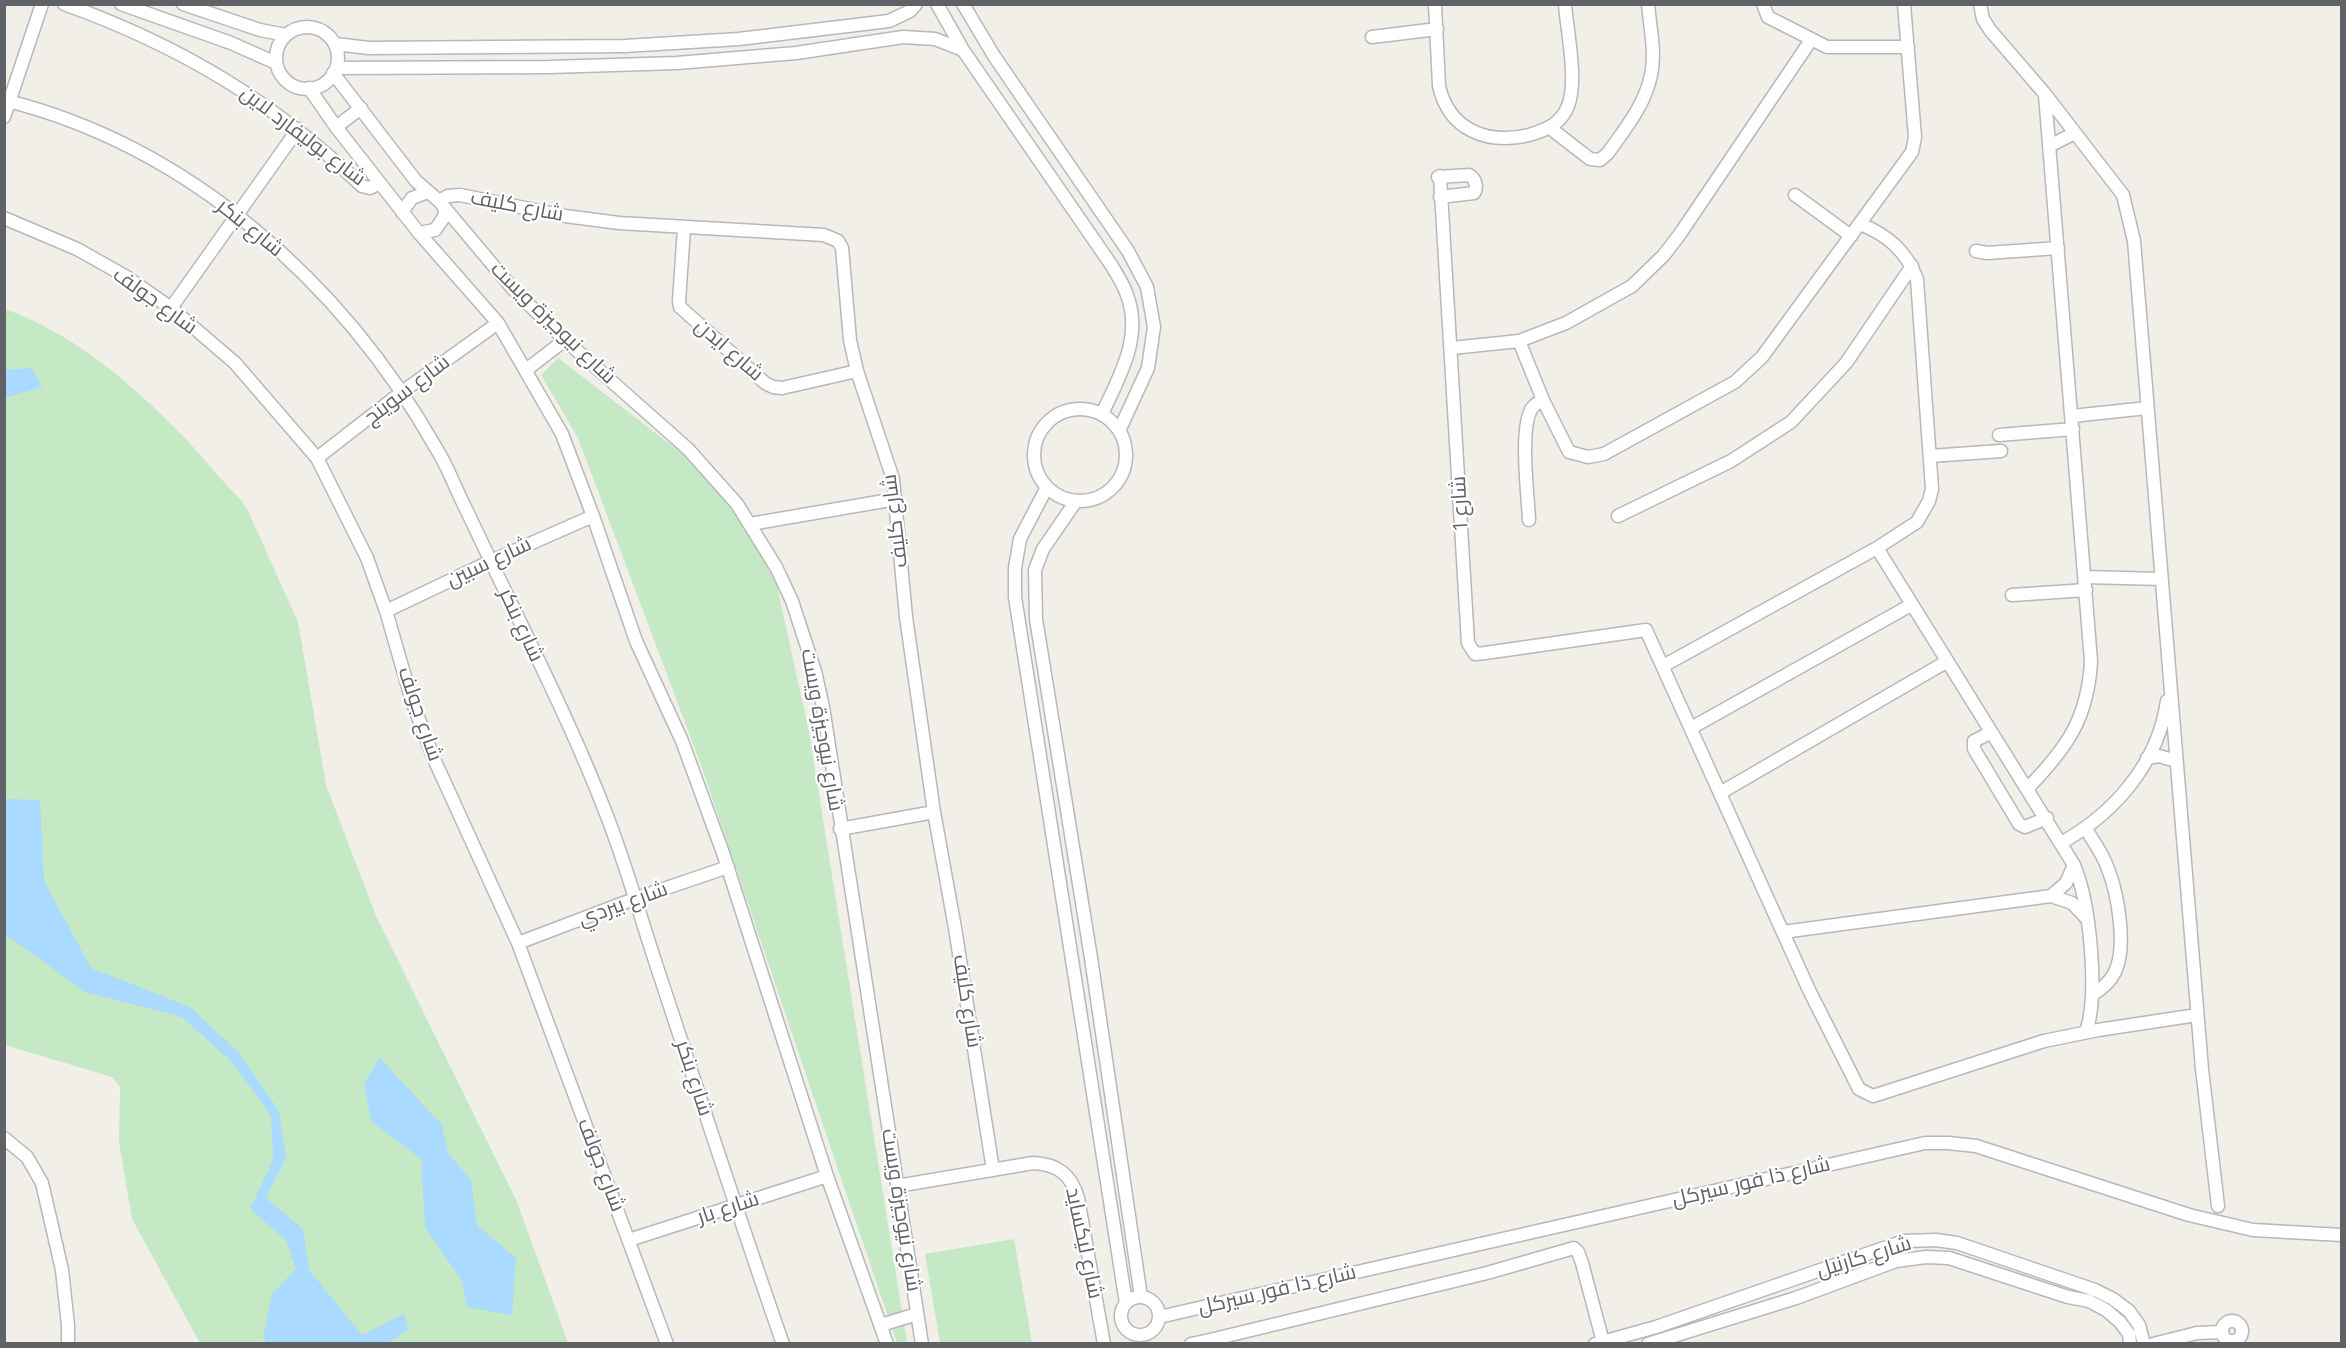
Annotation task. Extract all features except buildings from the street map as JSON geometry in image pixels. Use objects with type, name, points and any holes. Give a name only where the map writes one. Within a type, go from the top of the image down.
[{"type":"street","points":[[4,117],[7,101],[42,4]]},
{"type":"street","name":"شارع بوليفارد لاين","points":[[64,4],[119,25],[179,53],[255,98],[298,129],[362,186],[370,188],[380,183]]},
{"type":"street","points":[[122,4],[231,43],[276,63]]},
{"type":"street","points":[[183,4],[245,25],[286,35]]},
{"type":"street","points":[[334,44],[369,48],[636,45],[797,33],[900,18],[916,4]]},
{"type":"street","points":[[937,4],[963,50],[1112,266],[1128,296],[1133,326],[1129,356],[1102,414]]},
{"type":"street","points":[[963,4],[994,56],[1128,251],[1147,287],[1154,327],[1148,368],[1119,431]]},
{"type":"street","points":[[1435,4],[1439,86],[1442,99],[1457,120],[1467,128],[1491,138],[1515,138],[1550,129],[1560,120],[1568,107],[1572,81],[1564,4]]},
{"type":"street","points":[[1550,129],[1590,159],[1600,160],[1608,153],[1645,97],[1652,74],[1648,4]]},
{"type":"street","points":[[1763,4],[1768,17],[1827,47],[1908,47]]},
{"type":"street","points":[[1519,340],[1543,400],[1569,452],[1588,457],[1604,454],[1735,382],[1745,374],[1762,357],[1912,153],[1916,137],[1904,4]]},
{"type":"street","points":[[1980,4],[1983,19],[1990,30],[2045,94],[2123,195],[2130,218],[2134,241],[2197,1015],[2218,1206]]},
{"type":"street","points":[[900,18],[903,37]]},
{"type":"street","points":[[231,43],[242,32],[245,25]]},
{"type":"street","points":[[298,28],[313,28],[326,33],[334,44],[337,52],[334,71],[320,85],[309,88],[294,86],[283,76],[276,63],[278,48],[286,35],[298,28]]},
{"type":"street","points":[[1372,37],[1437,29]]},
{"type":"street","points":[[334,71],[677,63],[796,53],[903,37],[935,39],[963,50]]},
{"type":"street","points":[[1452,348],[1519,340],[1566,322],[1632,286],[1664,255],[1680,234],[1811,40]]},
{"type":"street","name":"شارع نيوجيزة ويست","points":[[334,71],[416,181],[442,205],[513,289],[565,340],[688,449],[714,476],[750,525],[776,567],[792,601],[815,671],[823,707],[840,829],[922,1344]]},
{"type":"street","name":"شارع نيوجيزة ويست","points":[[309,88],[336,128],[402,212],[498,323],[562,434],[636,641],[682,741],[728,867],[827,1176],[887,1344]]},
{"type":"street","points":[[2027,789],[2062,750],[2081,717],[2091,661],[2045,94]]},
{"type":"street","name":"شارع بنكر","points":[[7,101],[59,117],[136,150],[199,186],[287,258],[330,301],[370,348],[402,392],[438,450],[585,760],[606,813],[783,1344]]},
{"type":"street","points":[[336,128],[361,108]]},
{"type":"street","points":[[171,308],[235,214],[298,129]]},
{"type":"street","points":[[2049,146],[2075,133]]},
{"type":"street","points":[[1030,147],[1047,134]]},
{"type":"street","points":[[331,156],[348,143]]},
{"type":"street","name":"شارع 1","points":[[1440,196],[1474,193],[1476,189],[1473,177],[1469,175],[1439,176],[1440,196],[1452,348],[1468,643],[1475,654],[1646,630],[1663,666]]},
{"type":"street","points":[[402,212],[412,198],[428,192]]},
{"type":"street","name":"شارع كليف","points":[[442,205],[448,196],[460,195],[565,216],[684,228],[824,235],[837,241],[844,255],[846,315],[857,371],[886,455],[896,499],[906,617],[934,812],[955,928],[993,1170]]},
{"type":"street","points":[[1795,195],[1851,236]]},
{"type":"street","points":[[419,233],[435,230],[444,218],[442,205]]},
{"type":"street","name":"شارع جولف","points":[[4,218],[77,249],[125,276],[171,308],[235,363],[317,458],[367,558],[386,611],[412,701],[434,759],[518,943],[667,1344]]},
{"type":"street","points":[[1860,224],[1891,240],[1912,266],[1917,279],[1932,489],[1924,512],[1917,522],[1877,548],[1663,666],[1783,932],[1852,1078],[1856,1086],[1866,1094],[1873,1096],[1990,1056],[2043,1041],[2109,1028],[2197,1015]]},
{"type":"street","name":"شارع ايدن","points":[[684,228],[680,307],[765,383],[782,388],[857,371]]},
{"type":"street","points":[[1976,251],[1987,253],[2058,248]]},
{"type":"street","points":[[1617,516],[1731,461],[1791,422],[1846,363],[1912,266]]},
{"type":"street","name":"شارع سوينج","points":[[317,458],[402,392],[498,323]]},
{"type":"street","points":[[526,370],[565,340]]},
{"type":"street","points":[[1529,520],[1525,444],[1528,418],[1532,407],[1543,400]]},
{"type":"street","points":[[2072,416],[2148,408]]},
{"type":"street","points":[[1078,409],[1094,410],[1102,414],[1119,431],[1126,451],[1125,464],[1121,477],[1113,488],[1102,495],[1090,500],[1076,501],[1063,498],[1047,487],[1038,474],[1034,460],[1035,444],[1041,431],[1051,419],[1064,412],[1078,409]]},
{"type":"street","points":[[2000,435],[2073,429]]},
{"type":"street","points":[[1930,456],[2001,451]]},
{"type":"street","points":[[1047,487],[1020,539],[1015,568],[1015,597],[1126,1303]]},
{"type":"street","points":[[750,525],[896,499]]},
{"type":"street","points":[[1076,501],[1043,549],[1035,570],[1036,619],[1091,958],[1141,1297]]},
{"type":"street","name":"شارع سبين","points":[[386,611],[593,516]]},
{"type":"street","points":[[1877,548],[1990,733],[2047,818],[2074,866],[2083,892],[2088,921],[2093,1000],[2086,1032]]},
{"type":"street","points":[[2012,595],[2086,584],[2162,579]]},
{"type":"street","points":[[1691,728],[1911,605]]},
{"type":"street","points":[[1720,793],[1946,662]]},
{"type":"street","points":[[2061,843],[2085,828],[2118,800],[2131,784],[2147,758],[2161,726],[2169,685]]},
{"type":"street","points":[[1990,733],[1974,741],[1974,749],[2019,824],[2025,827],[2047,818]]},
{"type":"street","points":[[2147,758],[2159,756],[2176,761]]},
{"type":"street","points":[[840,829],[934,812]]},
{"type":"street","points":[[2085,828],[2099,848],[2109,870],[2115,893],[2119,929],[2119,959],[2116,970],[2093,1000]]},
{"type":"street","points":[[2051,896],[2066,883],[2074,866]]},
{"type":"street","name":"شارع بيردي","points":[[518,943],[634,899],[728,867]]},
{"type":"street","points":[[1783,932],[2051,896],[2072,903],[2088,921]]},
{"type":"street","points":[[2093,1000],[2109,1028]]},
{"type":"street","points":[[4,1138],[27,1157],[42,1183],[65,1290],[68,1344]]},
{"type":"street","name":"شارع ذا فور سيركل","points":[[1159,1317],[1924,1143],[1976,1146],[2189,1215],[2253,1230],[2342,1235]]},
{"type":"street","name":"شارع ليكسايد","points":[[897,1186],[1033,1163],[1046,1164],[1067,1175],[1074,1186],[1104,1344]]},
{"type":"street","name":"شارع بار","points":[[629,1240],[827,1176]]},
{"type":"street","name":"شارع كارنيل","points":[[1599,1343],[1656,1327],[1904,1241],[1936,1240],[1957,1243],[2129,1311],[2139,1324],[2144,1344]]},
{"type":"street","points":[[1191,1344],[1209,1342],[1487,1273],[1574,1248],[1582,1263],[1599,1343]]},
{"type":"street","name":"شارع كارنيل","points":[[1648,1344],[1796,1298],[1896,1261],[1926,1257],[1949,1258],[2068,1297],[2092,1295]]},
{"type":"street","name":"شارع كارنيل","points":[[2092,1295],[2120,1322],[2129,1335],[2130,1344]]},
{"type":"street","points":[[1141,1297],[1146,1298],[1157,1308],[1159,1317],[1155,1327],[1142,1339],[1127,1330],[1122,1321],[1122,1311],[1126,1303],[1141,1297]]},
{"type":"street","points":[[1696,1312],[1701,1327]]},
{"type":"street","points":[[881,1325],[917,1314]]},
{"type":"street","points":[[2153,1344],[2197,1333],[2222,1332],[2232,1341],[2241,1340]]},
{"type":"green space","points":[[5,309],[30,319],[78,346],[122,379],[182,435],[241,500],[248,511],[298,622],[326,785],[376,916],[517,1202],[568,1343],[200,1343],[132,1219],[119,1142],[120,1087],[112,1077],[5,1045]]},
{"type":"green space","points":[[558,358],[727,488],[777,586],[809,732],[907,1343],[897,1343],[701,765],[578,438],[541,375]]},
{"type":"green space","points":[[1014,1239],[1032,1343],[940,1343],[925,1254]]},
{"type":"water","points":[[32,368],[42,387],[5,398],[5,370]]},
{"type":"water","points":[[5,799],[40,800],[44,881],[91,968],[190,1007],[239,1053],[279,1111],[286,1158],[266,1198],[303,1229],[309,1270],[362,1335],[404,1314],[408,1330],[389,1343],[267,1343],[263,1337],[272,1294],[296,1269],[286,1240],[250,1209],[273,1160],[271,1116],[233,1063],[182,1017],[85,992],[5,934]]},
{"type":"water","points":[[380,1058],[442,1125],[448,1153],[471,1180],[477,1225],[516,1258],[512,1315],[467,1307],[462,1281],[425,1227],[421,1159],[371,1121],[364,1083]]}]
